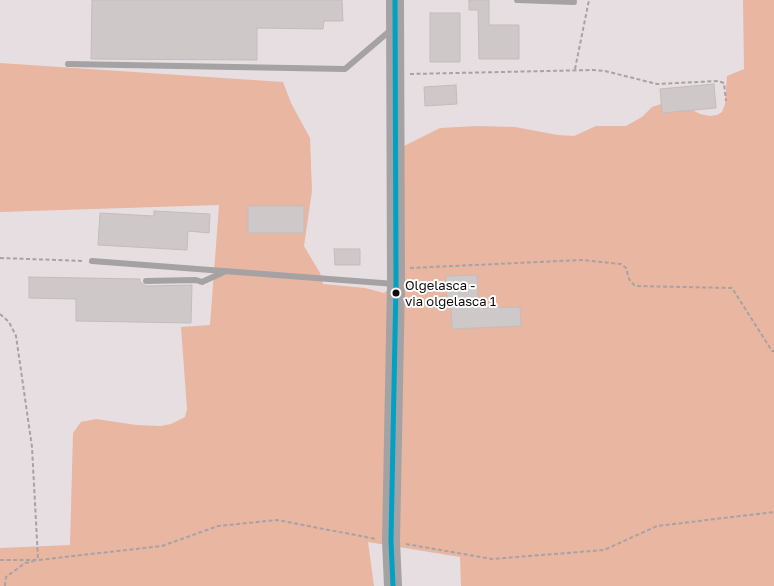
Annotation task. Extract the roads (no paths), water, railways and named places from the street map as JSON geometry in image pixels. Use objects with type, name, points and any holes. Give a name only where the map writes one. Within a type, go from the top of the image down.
[{"type":"street","points":[[393,586],[391,542],[396,277],[395,0]]},
{"type":"lane","points":[[517,0],[574,2]]},
{"type":"lane","points":[[68,64],[346,69],[395,27]]},
{"type":"lane","points":[[92,262],[396,277]]},
{"type":"lane","points":[[146,281],[196,280],[202,282],[227,270]]},
{"type":"place","name":"Olgelasca - via olgelasca 1","points":[[396,293]]}]
